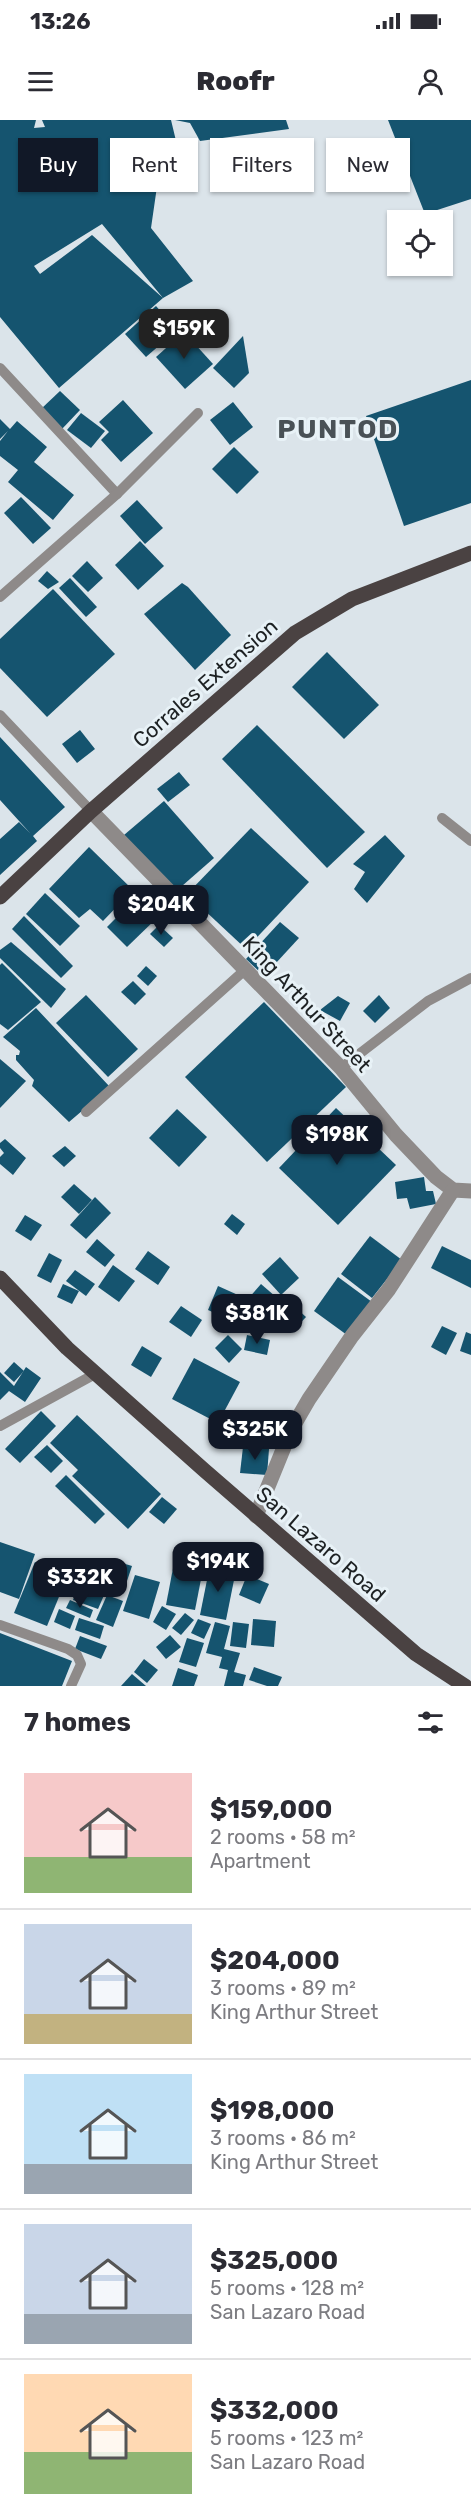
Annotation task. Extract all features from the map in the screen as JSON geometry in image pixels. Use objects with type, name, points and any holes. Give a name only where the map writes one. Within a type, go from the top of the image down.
[{"type":"main road","name":"Corrales Extension","points":[[0,897],[91,810],[295,633],[352,599],[471,553]]},
{"type":"main road","name":"San Lazaro Road","points":[[0,1278],[34,1315],[95,1374],[256,1516],[416,1654],[465,1686]]},
{"type":"street","name":"King Arthur Street","points":[[91,810],[341,1068],[396,1134],[436,1177],[453,1190]]},
{"type":"street","points":[[256,1516],[291,1430],[309,1399],[352,1336],[389,1289],[453,1190],[471,1191]]},
{"type":"lane","points":[[0,368],[117,494]]},
{"type":"lane","points":[[0,597],[117,494],[198,413]]},
{"type":"lane","points":[[0,715],[91,810]]},
{"type":"lane","points":[[442,818],[471,841]]},
{"type":"lane","points":[[86,1112],[246,969]]},
{"type":"lane","points":[[341,1068],[428,1001],[471,978]]},
{"type":"lane","points":[[0,1426],[95,1374]]},
{"type":"lane","points":[[0,1625],[68,1649],[76,1655],[81,1664],[71,1686]]},
{"type":"building","points":[[0,120],[36,120],[34,128],[45,127],[42,120],[171,120],[175,138],[110,138],[110,192],[156,192],[151,228],[193,281],[163,298],[59,388],[0,317]],"holes":[[[102,224],[163,298],[92,235],[40,274],[34,266]]]},
{"type":"building","points":[[175,120],[286,120],[289,129],[200,141],[190,123]]},
{"type":"building","points":[[388,120],[471,120],[471,199],[437,210],[423,210],[410,176],[410,138],[395,138]]},
{"type":"building","points":[[156,306],[177,330],[146,357],[125,334]]},
{"type":"building","points":[[184,332],[213,364],[185,389],[156,357]]},
{"type":"building","points":[[243,336],[249,373],[234,388],[213,368]]},
{"type":"building","points":[[471,380],[471,503],[404,526],[366,416]]},
{"type":"building","points":[[60,391],[80,410],[62,429],[41,409]]},
{"type":"building","points":[[123,400],[153,433],[121,462],[101,440],[109,432],[99,422]]},
{"type":"building","points":[[233,402],[253,427],[230,445],[210,420]]},
{"type":"building","points":[[81,413],[105,431],[91,448],[67,430]]},
{"type":"building","points":[[0,419],[10,429],[17,421],[47,447],[34,462],[74,495],[53,520],[8,482],[18,470],[0,456],[0,441],[8,431],[0,439]]},
{"type":"building","points":[[234,447],[259,472],[237,494],[212,469]]},
{"type":"building","points":[[21,497],[51,528],[33,544],[4,513]]},
{"type":"building","points":[[137,500],[163,528],[145,544],[120,516]]},
{"type":"building","points":[[140,541],[164,566],[138,590],[115,565]]},
{"type":"building","points":[[87,561],[103,578],[88,592],[72,576]]},
{"type":"building","points":[[47,571],[59,582],[48,589],[38,581]]},
{"type":"building","points":[[70,578],[97,607],[86,617],[59,588]]},
{"type":"building","points":[[182,583],[231,635],[195,670],[144,614]]},
{"type":"building","points":[[53,589],[115,654],[47,717],[0,668],[0,639]]},
{"type":"building","points":[[327,652],[379,705],[344,739],[292,687]]},
{"type":"building","points":[[257,725],[365,832],[327,868],[222,759]]},
{"type":"building","points":[[80,730],[95,749],[77,763],[62,744]]},
{"type":"building","points":[[0,737],[65,807],[33,836],[37,841],[0,875],[0,839],[19,822],[30,833],[0,800]]},
{"type":"building","points":[[179,772],[190,785],[168,802],[157,789]]},
{"type":"building","points":[[164,801],[214,858],[174,893],[124,835]]},
{"type":"building","points":[[251,828],[309,882],[246,949],[187,894]]},
{"type":"building","points":[[385,835],[405,856],[367,903],[354,889],[365,872],[353,864]]},
{"type":"building","points":[[89,847],[133,890],[103,921],[90,909],[79,918],[49,889]]},
{"type":"building","points":[[45,893],[80,926],[60,946],[26,914]]},
{"type":"building","points":[[138,896],[159,916],[127,947],[107,927]]},
{"type":"building","points":[[24,916],[73,966],[61,978],[12,929]]},
{"type":"building","points":[[280,922],[299,938],[264,976],[246,959]]},
{"type":"building","points":[[159,925],[173,938],[164,947],[150,934]]},
{"type":"building","points":[[11,942],[66,989],[51,1008],[0,958],[0,950]]},
{"type":"building","points":[[2,963],[41,1002],[8,1030],[0,1024],[0,965]]},
{"type":"building","points":[[146,966],[157,976],[148,986],[137,976]]},
{"type":"building","points":[[133,981],[146,994],[135,1005],[121,992]]},
{"type":"building","points":[[86,995],[138,1049],[108,1077],[56,1023]]},
{"type":"building","points":[[379,995],[390,1008],[375,1023],[363,1011]]},
{"type":"building","points":[[338,996],[350,1003],[340,1021],[320,1010]]},
{"type":"building","points":[[264,1002],[346,1087],[267,1162],[185,1077]]},
{"type":"building","points":[[36,1008],[110,1087],[69,1122],[32,1086],[34,1080],[16,1060],[16,1055],[19,1055],[20,1051],[3,1037]]},
{"type":"building","points":[[0,1059],[26,1081],[0,1108]]},
{"type":"building","points":[[336,1108],[396,1165],[338,1225],[279,1168]]},
{"type":"building","points":[[177,1109],[207,1137],[179,1167],[149,1138]]},
{"type":"building","points":[[5,1139],[26,1158],[13,1175],[0,1164],[0,1157],[4,1153],[0,1148],[0,1143]]},
{"type":"building","points":[[65,1146],[76,1156],[64,1167],[52,1156]]},
{"type":"building","points":[[424,1177],[426,1191],[433,1191],[436,1204],[410,1209],[407,1198],[397,1199],[395,1182]]},
{"type":"building","points":[[74,1184],[92,1200],[79,1214],[61,1197]]},
{"type":"building","points":[[95,1197],[111,1213],[86,1239],[70,1225]]},
{"type":"building","points":[[232,1214],[245,1224],[237,1235],[224,1224]]},
{"type":"building","points":[[25,1215],[42,1225],[31,1241],[15,1231]]},
{"type":"building","points":[[370,1236],[402,1260],[372,1298],[341,1274]]},
{"type":"building","points":[[97,1239],[115,1255],[105,1267],[86,1252]]},
{"type":"building","points":[[442,1246],[471,1260],[471,1288],[431,1268]]},
{"type":"building","points":[[148,1251],[170,1267],[158,1285],[135,1269]]},
{"type":"building","points":[[49,1253],[62,1260],[51,1283],[37,1276]]},
{"type":"building","points":[[280,1257],[299,1278],[281,1295],[262,1274]]},
{"type":"building","points":[[113,1265],[135,1281],[119,1302],[98,1287]]},
{"type":"building","points":[[75,1270],[95,1284],[86,1296],[66,1281]]},
{"type":"building","points":[[338,1277],[372,1302],[347,1335],[314,1311]]},
{"type":"building","points":[[63,1284],[79,1291],[72,1304],[57,1297]]},
{"type":"building","points":[[261,1284],[276,1297],[258,1319],[242,1306]]},
{"type":"building","points":[[218,1286],[238,1295],[228,1319],[208,1310]]},
{"type":"building","points":[[284,1297],[306,1317],[292,1332],[270,1311]]},
{"type":"building","points":[[181,1306],[202,1320],[191,1337],[169,1322]]},
{"type":"building","points":[[442,1326],[457,1333],[446,1355],[431,1347]]},
{"type":"building","points":[[466,1332],[471,1334],[471,1355],[460,1351]]},
{"type":"building","points":[[228,1335],[242,1349],[229,1363],[215,1348]]},
{"type":"building","points":[[247,1335],[270,1340],[267,1355],[244,1350]]},
{"type":"building","points":[[142,1346],[162,1358],[151,1377],[131,1365]]},
{"type":"building","points":[[194,1358],[240,1382],[218,1423],[172,1399]]},
{"type":"building","points":[[14,1362],[24,1371],[14,1382],[4,1373]]},
{"type":"building","points":[[26,1367],[41,1378],[25,1402],[9,1391],[0,1400],[0,1372],[14,1386]]},
{"type":"building","points":[[41,1411],[56,1426],[20,1463],[5,1449]]},
{"type":"building","points":[[77,1415],[161,1494],[128,1529],[72,1476],[78,1470],[50,1443]]},
{"type":"building","points":[[47,1445],[63,1461],[51,1473],[34,1457]]},
{"type":"building","points":[[243,1447],[269,1449],[267,1475],[240,1473]]},
{"type":"building","points":[[66,1475],[105,1514],[95,1524],[55,1486]]},
{"type":"building","points":[[162,1497],[177,1509],[164,1524],[149,1512]]},
{"type":"building","points":[[0,1542],[35,1554],[19,1599],[0,1592]]},
{"type":"building","points":[[112,1560],[132,1566],[123,1593],[104,1587]]},
{"type":"building","points":[[88,1561],[108,1562],[99,1586],[80,1578]]},
{"type":"building","points":[[35,1562],[68,1575],[47,1626],[14,1613]]},
{"type":"building","points":[[174,1563],[203,1569],[195,1610],[166,1605]]},
{"type":"building","points":[[210,1565],[236,1570],[226,1620],[200,1615]]},
{"type":"building","points":[[135,1575],[160,1582],[149,1619],[123,1611]]},
{"type":"building","points":[[247,1575],[269,1584],[260,1604],[239,1595]]},
{"type":"building","points":[[79,1584],[105,1593],[98,1609],[73,1600]]},
{"type":"building","points":[[107,1595],[123,1601],[113,1627],[96,1620]]},
{"type":"building","points":[[70,1600],[93,1610],[90,1618],[66,1608]]},
{"type":"building","points":[[162,1606],[176,1614],[166,1630],[153,1622]]},
{"type":"building","points":[[59,1609],[75,1616],[70,1629],[54,1622]]},
{"type":"building","points":[[185,1613],[194,1620],[181,1635],[172,1628]]},
{"type":"building","points":[[79,1618],[104,1626],[100,1639],[75,1630]]},
{"type":"building","points":[[198,1619],[211,1624],[204,1639],[191,1633]]},
{"type":"building","points":[[253,1619],[276,1621],[274,1647],[251,1645]]},
{"type":"building","points":[[215,1622],[230,1626],[224,1649],[240,1653],[234,1672],[246,1675],[243,1686],[224,1686],[228,1670],[219,1668],[222,1657],[206,1653]]},
{"type":"building","points":[[233,1622],[249,1624],[246,1648],[230,1646]]},
{"type":"building","points":[[0,1633],[72,1661],[62,1686],[0,1686]]},
{"type":"building","points":[[170,1635],[181,1647],[166,1659],[156,1647]]},
{"type":"building","points":[[80,1636],[107,1646],[101,1659],[75,1649]]},
{"type":"building","points":[[187,1638],[204,1643],[196,1667],[179,1662]]},
{"type":"building","points":[[144,1659],[158,1670],[147,1683],[134,1672]]},
{"type":"building","points":[[254,1667],[282,1677],[278,1686],[267,1686],[249,1680]]},
{"type":"building","points":[[178,1668],[198,1675],[194,1686],[172,1686]]},
{"type":"building","points":[[132,1674],[146,1686],[121,1686]]},
{"type":"district","name":"PUNTOD","points":[[338,429]]}]
